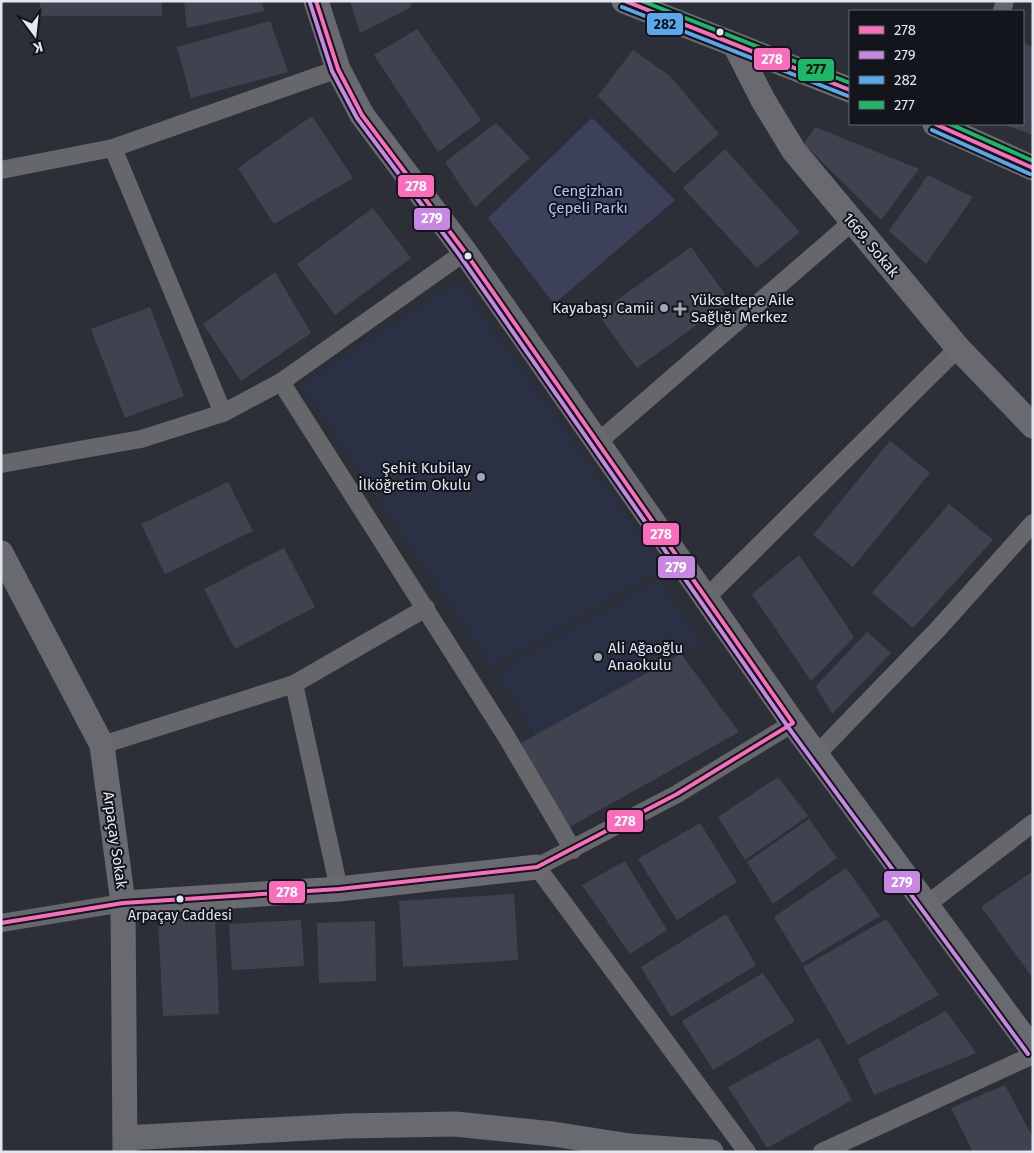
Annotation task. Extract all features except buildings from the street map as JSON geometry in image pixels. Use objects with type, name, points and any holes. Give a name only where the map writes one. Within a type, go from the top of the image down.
[{"type":"street","points":[[316,1],[338,69],[362,115],[465,252],[793,723],[925,906],[1033,1050]]},
{"type":"street","points":[[624,1],[849,90]]},
{"type":"street","name":"1669. Sokak","points":[[735,45],[763,100],[794,151],[958,348],[1033,426]]},
{"type":"street","points":[[1,170],[113,148],[338,69]]},
{"type":"street","points":[[940,125],[962,129],[1033,168]]},
{"type":"street","points":[[113,148],[223,413]]},
{"type":"street","points":[[597,443],[852,222]]},
{"type":"street","points":[[1,464],[141,439],[223,413],[281,382],[465,252]]},
{"type":"street","points":[[706,598],[958,348]]},
{"type":"street","points":[[281,382],[506,736],[573,850]]},
{"type":"street","points":[[816,755],[939,628],[1033,523]]},
{"type":"street","name":"Arpaçay Sokak","points":[[1,553],[102,745],[123,903],[125,1145]]},
{"type":"street","points":[[102,745],[294,684],[426,608]]},
{"type":"street","points":[[294,684],[339,889]]},
{"type":"street","points":[[1,923],[123,903],[339,889],[537,867],[573,850],[677,794],[793,723]]},
{"type":"street","points":[[925,906],[1033,823]]},
{"type":"street","points":[[537,867],[748,1152]]},
{"type":"street","points":[[822,1152],[1033,1055]]},
{"type":"street","points":[[125,1145],[346,1126],[455,1124],[553,1134],[629,1149],[711,1152]]},
{"type":"shaded area","name":"Şehit Kubilay İlköğretim Okulu","points":[[459,282],[664,568],[492,667],[301,385]]},
{"type":"shaded area","name":"Ali Ağaoğlu Anaokulu","points":[[659,579],[701,642],[536,736],[497,672]]},
{"type":"green space","name":"Cengizhan Çepeli Parkı","points":[[592,118],[675,200],[554,304],[488,218]]},
{"type":"transit line","name":"278","points":[[1,923],[123,903],[339,889],[537,867],[677,794],[793,723],[465,252],[362,115],[338,69],[316,1]]},
{"type":"transit line","name":"278","points":[[625,1],[849,90]]},
{"type":"transit line","name":"277","points":[[642,1],[849,83]]},
{"type":"transit line","name":"279","points":[[310,3],[332,71],[357,118],[460,256],[788,727],[1028,1054]]},
{"type":"transit line","name":"282","points":[[622,7],[848,96]]},
{"type":"transit line","name":"278","points":[[937,125],[1033,168]]},
{"type":"transit line","name":"277","points":[[952,125],[1033,161]]},
{"type":"transit line","name":"282","points":[[932,130],[1030,174]]},
{"type":"place","name":"Kayabaşı Camii","points":[[664,308]]},
{"type":"place","name":"Yükseltepe Aile Sağlığı Merkez","points":[[680,309]]},
{"type":"place","name":"Şehit Kubilay İlköğretim Okulu","points":[[481,477]]},
{"type":"place","name":"Ali Ağaoğlu Anaokulu","points":[[598,657]]},
{"type":"place","name":"Arpaçay Caddesi","points":[[180,899]]}]
